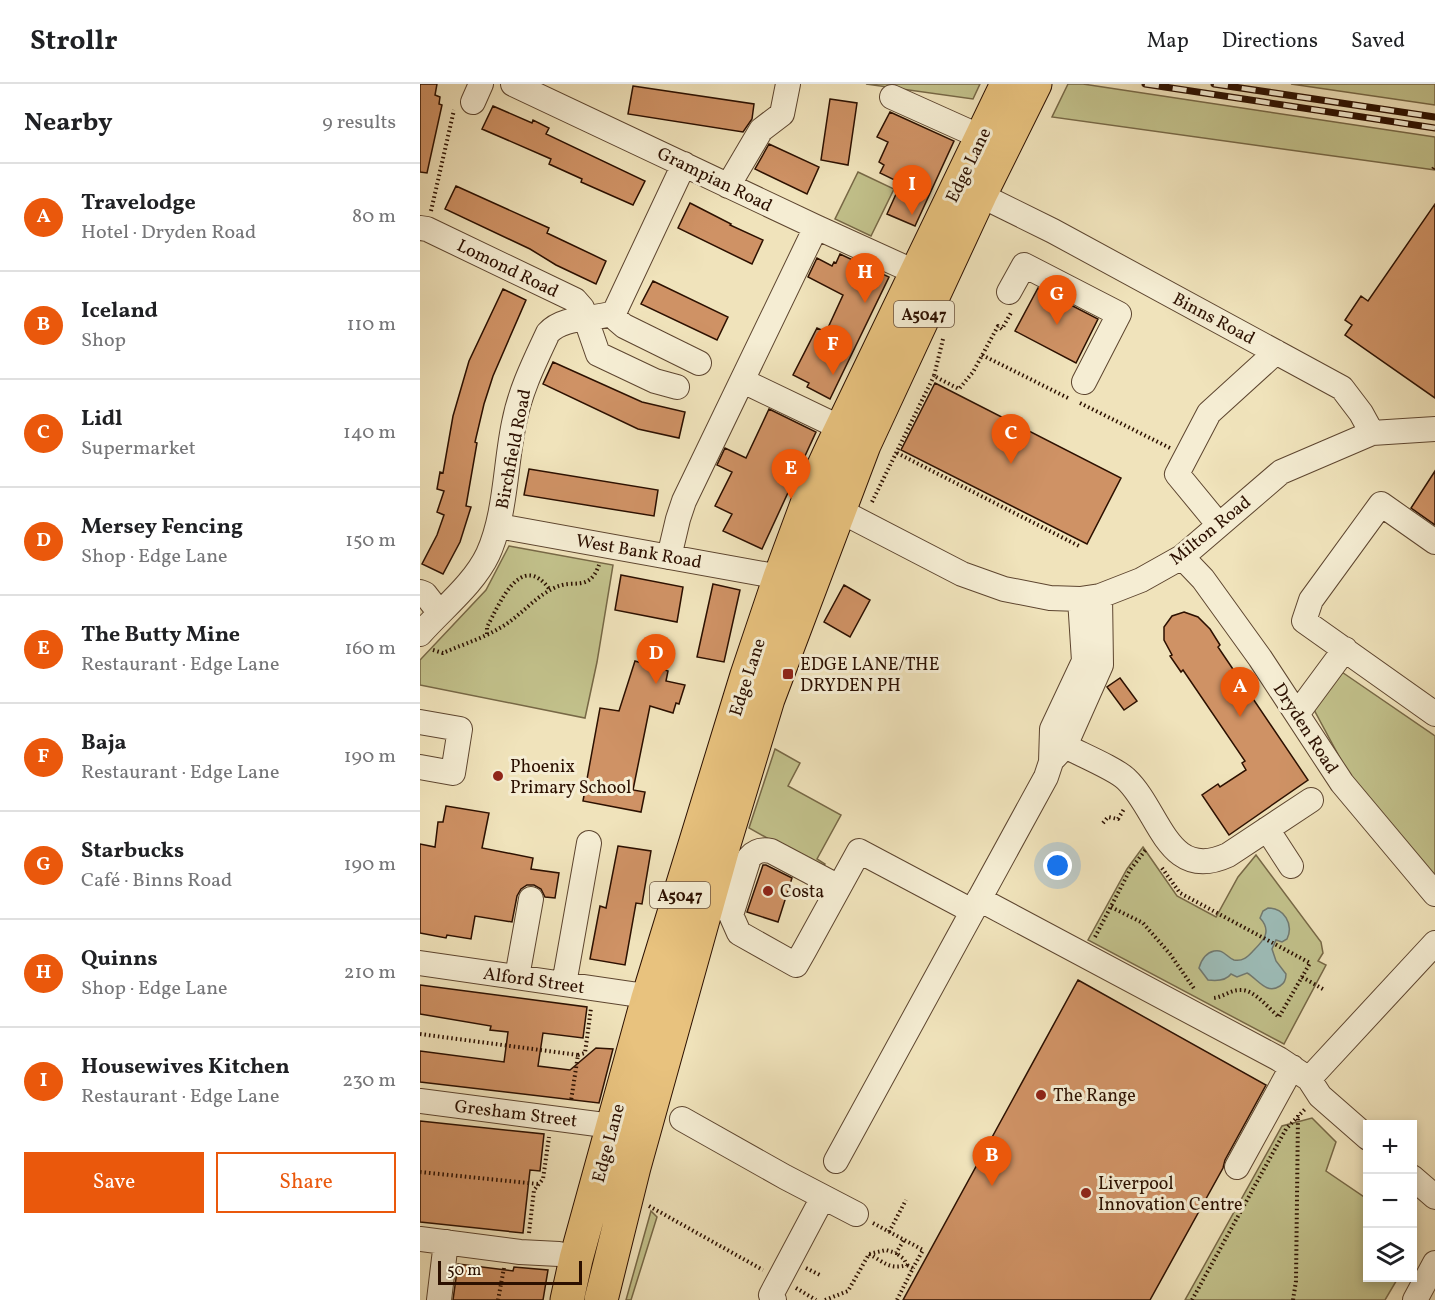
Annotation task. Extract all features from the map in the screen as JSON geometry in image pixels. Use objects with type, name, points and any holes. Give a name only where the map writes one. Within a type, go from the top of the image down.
[{"type":"highway","name":"Edge Lane","points":[[567,1300],[576,1259],[648,998],[747,675],[780,578],[837,509],[842,428],[917,273],[999,114],[1035,84]]},
{"type":"highway","name":"Edge Lane","points":[[601,1300],[611,1252],[721,855],[768,699],[837,509],[864,445],[980,195],[999,114]]},
{"type":"street","name":"Grampian Road","points":[[513,84],[917,273]]},
{"type":"street","points":[[728,186],[761,130],[782,114],[788,84]]},
{"type":"street","points":[[892,97],[999,114]]},
{"type":"street","points":[[684,164],[614,313],[617,320],[624,326],[699,363]]},
{"type":"street","name":"Binns Road","points":[[980,195],[1053,231],[1342,388],[1361,413],[1372,434]]},
{"type":"street","points":[[669,557],[684,501],[816,227]]},
{"type":"street","name":"Lomond Road","points":[[424,228],[575,300],[582,308],[598,354],[655,381],[677,387]]},
{"type":"street","points":[[1011,301],[1024,265],[1119,314],[1084,382]]},
{"type":"street","name":"Birchfield Road","points":[[425,641],[439,612],[477,573],[488,554],[498,526],[520,393],[548,333],[563,322],[598,318],[614,313]]},
{"type":"street","points":[[1219,525],[1177,474],[1209,413],[1276,351]]},
{"type":"street","points":[[742,381],[842,428]]},
{"type":"street","points":[[1372,434],[1435,429]]},
{"type":"street","name":"Milton Road","points":[[837,509],[962,574],[1004,589],[1050,598],[1090,598],[1141,580],[1182,557],[1281,472],[1372,434]]},
{"type":"street","points":[[1435,542],[1381,504],[1311,600],[1305,621],[1435,714]]},
{"type":"street","name":"West Bank Road","points":[[498,526],[780,578]]},
{"type":"street","name":"Dryden Road","points":[[1182,557],[1203,579],[1260,658],[1342,783],[1435,894]]},
{"type":"street","points":[[420,592],[425,594],[439,612]]},
{"type":"street","points":[[836,1161],[1046,777],[1101,665],[1090,598]]},
{"type":"street","points":[[1297,714],[1344,650]]},
{"type":"street","points":[[420,722],[460,729],[453,773],[420,767]]},
{"type":"street","points":[[1058,754],[1126,778],[1172,848],[1199,863],[1214,862],[1228,855],[1311,800]]},
{"type":"street","points":[[1267,830],[1291,866]]},
{"type":"street","points":[[578,986],[589,843]]},
{"type":"street","points":[[839,887],[771,851],[762,849],[753,853],[749,858],[731,915],[739,933],[796,965],[859,851],[1085,957],[1307,1081],[1363,1133]]},
{"type":"street","points":[[517,977],[531,899]]},
{"type":"street","points":[[1238,1167],[1307,1081],[1435,943]]},
{"type":"street","name":"Alford Street","points":[[420,963],[648,998]]},
{"type":"street","name":"Gresham Street","points":[[420,1101],[612,1126]]},
{"type":"street","points":[[682,1119],[856,1214]]},
{"type":"street","points":[[1417,1181],[1435,1197]]},
{"type":"street","points":[[776,1289],[823,1197]]},
{"type":"street","points":[[420,1239],[559,1254],[576,1259]]},
{"type":"street","points":[[439,1300],[446,1242]]},
{"type":"street","points":[[1424,1294],[1435,1263]]},
{"type":"path","points":[[424,228],[469,97]]},
{"type":"path","points":[[934,376],[960,389],[973,372],[998,326],[1002,329],[1011,301]]},
{"type":"path","points":[[837,509],[897,453],[934,376],[944,334]]},
{"type":"path","points":[[982,355],[1186,456]]},
{"type":"path","points":[[897,453],[1081,547]]},
{"type":"path","points":[[425,641],[443,653],[487,634],[520,615],[540,595],[557,586],[586,582],[596,574],[600,562]]},
{"type":"path","points":[[487,634],[487,627],[508,588],[518,578],[528,575],[539,578],[550,590]]},
{"type":"path","points":[[1103,823],[1107,817],[1118,819],[1134,789]]},
{"type":"path","points":[[1085,957],[1130,870],[1148,848],[1153,855]]},
{"type":"path","points":[[1111,906],[1143,924],[1170,954],[1196,991],[1203,996],[1219,998],[1238,990],[1246,990],[1279,1017],[1311,963],[1179,893],[1158,863]]},
{"type":"path","points":[[1302,977],[1323,989]]},
{"type":"path","points":[[420,1034],[585,1053],[578,986]]},
{"type":"path","points":[[498,1300],[517,1251],[534,1190],[543,1179],[578,1054]]},
{"type":"path","points":[[1293,1300],[1296,1281],[1298,1115],[1307,1081]]},
{"type":"path","points":[[1192,1300],[1286,1130],[1298,1115]]},
{"type":"path","points":[[420,1172],[538,1184]]},
{"type":"path","points":[[628,1194],[776,1289],[816,1300]]},
{"type":"path","points":[[889,1232],[906,1200]]},
{"type":"path","points":[[856,1214],[923,1250],[897,1300]]},
{"type":"path","points":[[896,1253],[904,1240]]},
{"type":"path","points":[[825,1300],[848,1291],[869,1254],[877,1250],[896,1253],[913,1268]]},
{"type":"path","points":[[869,1254],[897,1268],[907,1265]]},
{"type":"shaded area","points":[[866,84],[980,84],[973,99]]},
{"type":"shaded area","points":[[1068,84],[1083,84],[1435,137],[1435,170],[1052,117]]},
{"type":"shaded area","points":[[1291,84],[1435,84],[1435,105]]},
{"type":"shaded area","points":[[858,172],[894,189],[871,236],[835,219]]},
{"type":"shaded area","points":[[509,546],[613,565],[585,718],[420,685],[420,660],[486,590]]},
{"type":"shaded area","points":[[1336,668],[1435,736],[1435,878],[1348,773],[1312,706]]},
{"type":"shaded area","points":[[775,749],[800,763],[788,786],[841,815],[817,859],[825,864],[823,869],[749,828]]},
{"type":"shaded area","points":[[1143,847],[1177,896],[1216,917],[1238,877],[1256,855],[1321,942],[1323,953],[1318,961],[1326,965],[1284,1044],[1088,940],[1127,869]]},
{"type":"shaded area","points":[[1312,1118],[1336,1142],[1326,1171],[1363,1196],[1363,1282],[1396,1282],[1385,1300],[1185,1300],[1282,1126]]},
{"type":"shaded area","points":[[651,1211],[657,1217],[631,1300],[626,1300]]},
{"type":"water","points":[[1268,908],[1283,914],[1289,928],[1287,939],[1282,942],[1276,940],[1272,949],[1276,961],[1286,974],[1283,984],[1270,989],[1247,973],[1237,977],[1231,974],[1221,980],[1208,980],[1199,968],[1204,958],[1211,952],[1217,951],[1223,952],[1234,960],[1246,958],[1261,943],[1265,935],[1266,927],[1260,918],[1263,911]]},
{"type":"building","points":[[420,84],[437,84],[435,95],[440,97],[439,104],[442,105],[427,173],[420,172]]},
{"type":"building","points":[[633,86],[754,104],[752,119],[743,132],[628,114]]},
{"type":"building","points":[[830,99],[857,103],[848,165],[821,160]]},
{"type":"building","points":[[493,106],[532,123],[533,120],[549,128],[546,134],[645,181],[633,205],[581,182],[582,179],[549,164],[551,159],[482,129]]},
{"type":"building","points":[[890,112],[954,141],[915,226],[887,214],[901,183],[880,173],[884,165],[879,162],[888,142],[877,137]]},
{"type":"building","points":[[769,144],[819,167],[807,194],[755,169]]},
{"type":"building","points":[[456,186],[549,228],[547,233],[606,261],[596,284],[556,265],[530,249],[445,209]]},
{"type":"building","points":[[690,203],[763,240],[752,264],[678,228]]},
{"type":"building","points":[[1435,204],[1435,398],[1345,335],[1352,325],[1345,320],[1361,296],[1368,301]]},
{"type":"building","points":[[840,254],[889,277],[830,399],[807,387],[809,383],[793,375],[817,328],[826,332],[843,295],[808,277],[817,258],[832,266]]},
{"type":"building","points":[[653,281],[728,317],[717,340],[641,304]]},
{"type":"building","points":[[1038,288],[1098,319],[1076,363],[1015,331]]},
{"type":"building","points":[[503,289],[526,300],[493,376],[484,404],[475,442],[477,443],[466,506],[471,507],[460,542],[443,574],[422,564],[437,535],[444,515],[437,512],[444,491],[437,489],[440,472],[443,473],[453,416],[469,361]]},
{"type":"building","points":[[553,362],[642,402],[685,412],[679,438],[638,429],[543,384]]},
{"type":"building","points":[[935,383],[1121,478],[1087,544],[901,450]]},
{"type":"building","points":[[769,409],[816,432],[762,549],[723,531],[732,514],[715,506],[732,472],[717,465],[725,448],[746,458]]},
{"type":"building","points":[[529,469],[658,490],[654,516],[524,495]]},
{"type":"building","points":[[1435,471],[1435,525],[1411,508]]},
{"type":"building","points":[[621,575],[683,587],[677,622],[615,610]]},
{"type":"building","points":[[713,584],[740,590],[724,662],[697,657]]},
{"type":"building","points":[[844,585],[870,600],[850,637],[824,622]]},
{"type":"building","points":[[1184,612],[1198,617],[1210,629],[1220,645],[1218,647],[1308,780],[1229,835],[1202,795],[1218,784],[1220,787],[1246,770],[1242,763],[1245,761],[1183,670],[1181,672],[1170,656],[1172,655],[1164,640],[1164,627],[1172,616]]},
{"type":"building","points":[[635,661],[668,671],[666,681],[685,685],[679,704],[676,703],[673,713],[650,706],[633,790],[645,792],[641,812],[583,801],[600,708],[619,711]]},
{"type":"building","points":[[1120,678],[1137,701],[1124,710],[1107,687]]},
{"type":"building","points":[[446,806],[489,813],[482,848],[533,858],[531,869],[559,873],[555,898],[545,897],[541,889],[534,885],[527,885],[517,896],[512,922],[475,916],[471,939],[447,935],[446,938],[420,933],[420,844],[435,847],[438,822],[443,822]]},
{"type":"building","points":[[618,846],[651,851],[642,904],[636,903],[625,965],[590,959],[600,906],[606,908]]},
{"type":"building","name":"Costa","points":[[763,865],[792,878],[778,922],[747,912]]},
{"type":"building","name":"Liverpool Innovation Centre","points":[[1078,980],[1266,1085],[1225,1160],[1223,1168],[1150,1300],[903,1300]]},
{"type":"building","points":[[420,985],[587,1007],[583,1038],[543,1033],[538,1066],[570,1070],[596,1048],[613,1049],[599,1103],[420,1082],[420,1051],[504,1062],[508,1032],[490,1030],[491,1026],[420,1014]]},
{"type":"building","points":[[420,1121],[544,1134],[540,1171],[530,1170],[523,1233],[420,1222]]},
{"type":"building","points":[[458,1264],[513,1271],[514,1267],[548,1270],[543,1300],[453,1300]]},
{"type":"railway","points":[[1145,84],[1435,128]]},
{"type":"railway","points":[[1214,84],[1435,117]]},
{"type":"place","name":"Housewives Kitchen","points":[[912,215]]},
{"type":"place","name":"Quinns","points":[[865,303]]},
{"type":"place","name":"Starbucks","points":[[1057,325]]},
{"type":"place","name":"Baja","points":[[833,375]]},
{"type":"place","name":"Lidl","points":[[1011,464]]},
{"type":"place","name":"The Butty Mine","points":[[791,499]]},
{"type":"place","name":"EDGE LANE/THE DRYDEN PH","points":[[788,674]]},
{"type":"place","name":"Mersey Fencing","points":[[656,684]]},
{"type":"place","name":"Travelodge","points":[[1240,717]]},
{"type":"place","name":"Phoenix Primary School","points":[[498,776]]},
{"type":"place","name":"Costa","points":[[768,891]]},
{"type":"place","name":"The Range","points":[[1041,1095]]},
{"type":"place","name":"Iceland","points":[[992,1186]]},
{"type":"place","name":"Liverpool Innovation Centre","points":[[1086,1193]]}]
